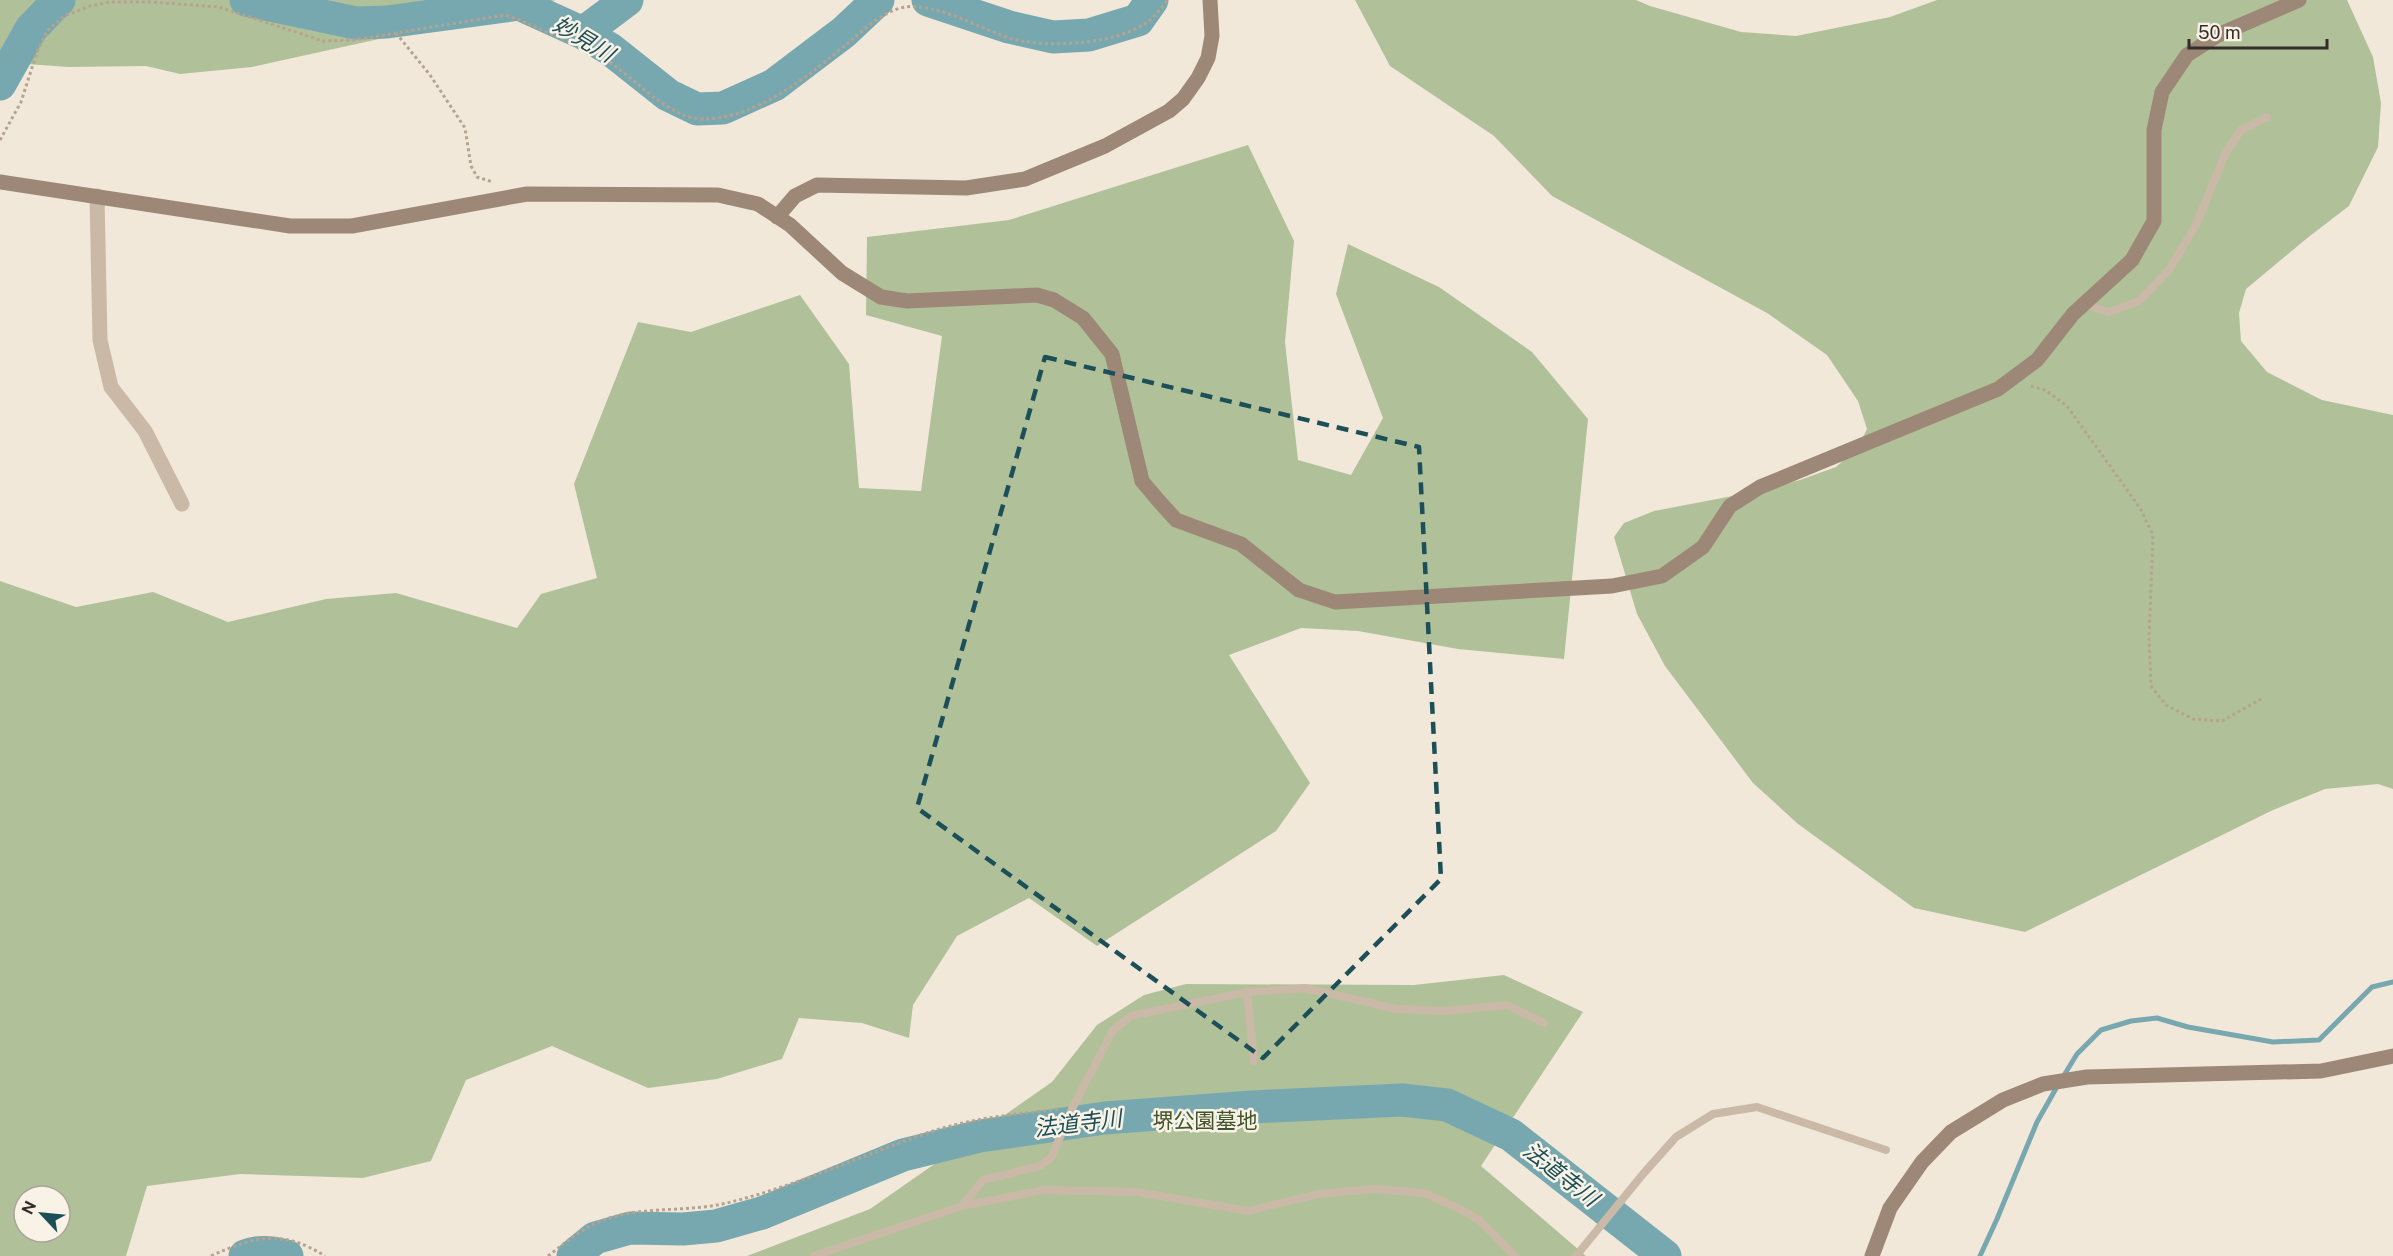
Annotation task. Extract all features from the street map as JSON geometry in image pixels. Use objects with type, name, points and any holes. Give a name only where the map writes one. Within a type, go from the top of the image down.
[{"type":"street","points":[[777,217],[795,196],[817,185],[966,188],[1025,179],[1104,146],[1169,111],[1188,92],[1208,58],[1212,36],[1210,0]]},
{"type":"street","points":[[0,182],[290,226],[352,226],[527,194],[718,195],[758,204],[790,225],[842,273],[881,297],[907,301],[1037,295],[1054,300],[1083,318],[1112,354],[1142,481],[1176,520],[1241,544],[1299,590],[1335,602],[1612,586],[1662,576],[1703,547],[1730,506],[1760,487],[1998,389],[2037,360],[2073,314],[2132,260],[2154,221],[2154,130],[2162,92],[2187,55],[2218,36],[2299,0]]},
{"type":"street","points":[[97,196],[100,340],[111,387],[145,431],[182,504]]},
{"type":"street","points":[[1872,1256],[1890,1208],[1922,1162],[1951,1132],[2003,1100],[2043,1084],[2087,1077],[2321,1071],[2393,1056]]},
{"type":"lane","points":[[2084,304],[2109,312],[2139,301],[2169,270],[2196,225],[2226,152],[2241,130],[2267,117]]},
{"type":"lane","points":[[962,1206],[982,1180],[1040,1166],[1051,1158],[1073,1108],[1113,1030],[1131,1016],[1247,992],[1305,988],[1397,1009],[1444,1011],[1507,1005],[1544,1023]]},
{"type":"lane","points":[[1247,992],[1254,1061]]},
{"type":"lane","points":[[1576,1256],[1676,1137],[1713,1114],[1757,1107],[1886,1150]]},
{"type":"lane","points":[[814,1256],[962,1206],[1044,1190],[1137,1192],[1248,1211],[1319,1194],[1374,1189],[1424,1193],[1479,1220],[1515,1256]]},
{"type":"path","points":[[0,140],[21,102],[36,52],[47,32],[64,16],[90,6],[110,2],[150,2],[219,7],[323,41],[354,40],[505,15],[607,61],[676,111],[692,118],[706,120],[751,109],[774,97],[824,63],[886,14],[904,8],[922,7],[1011,38],[1040,44],[1071,44],[1119,35],[1142,26],[1168,0]]},
{"type":"path","points":[[396,33],[430,75],[465,128],[471,166],[477,177],[487,182],[497,182]]},
{"type":"path","points":[[2009,381],[2045,390],[2067,406],[2140,508],[2152,536],[2149,638],[2151,686],[2166,705],[2193,719],[2222,721],[2263,698]]},
{"type":"path","points":[[548,1256],[578,1232],[602,1221],[630,1214],[725,1203],[778,1188],[931,1131],[976,1119],[1073,1108]]},
{"type":"path","points":[[211,1256],[242,1242],[276,1237],[308,1245],[326,1256]]},
{"type":"highlighted area","points":[[1045,357],[1419,447],[1441,879],[1263,1058],[917,808]]},
{"type":"green space","points":[[0,0],[556,0],[252,67],[180,74],[146,66],[68,67],[0,62]]},
{"type":"green space","points":[[1355,0],[1636,0],[1741,32],[1796,36],[1890,17],[1937,0],[2347,0],[2373,57],[2381,103],[2378,147],[2349,206],[2246,289],[2239,313],[2241,341],[2267,372],[2322,400],[2393,415],[2393,789],[2378,784],[2325,789],[2273,810],[2025,932],[1914,908],[1798,824],[1753,783],[1665,666],[1637,614],[1614,537],[1624,523],[1654,511],[1743,494],[1800,480],[1836,467],[1858,447],[1867,429],[1858,401],[1827,355],[1767,313],[1552,196],[1494,136],[1390,66]]},
{"type":"green space","points":[[1248,145],[1294,241],[1285,342],[1298,460],[1351,475],[1383,418],[1336,294],[1348,244],[1439,287],[1532,352],[1588,419],[1564,659],[1458,649],[1358,631],[1301,628],[1229,655],[1310,783],[1276,831],[1097,946],[1029,898],[957,936],[913,1005],[909,1038],[862,1023],[799,1018],[782,1059],[717,1079],[648,1088],[552,1046],[466,1080],[431,1161],[363,1178],[240,1174],[147,1186],[126,1256],[0,1256],[0,581],[76,607],[153,592],[228,622],[326,599],[396,593],[517,628],[541,594],[597,578],[574,484],[638,322],[691,332],[800,295],[849,364],[859,488],[921,491],[942,336],[866,315],[867,237],[1009,220]]},
{"type":"green space","name":"堺公園墓地","points":[[1504,975],[1583,1012],[1481,1166],[1586,1256],[747,1256],[870,1209],[1052,1082],[1097,1025],[1144,995],[1186,984],[1414,985]]},
{"type":"waterway","name":"妙見川","points":[[0,84],[31,29],[59,0]]},
{"type":"waterway","name":"妙見川","points":[[246,0],[356,23],[387,22],[519,4],[583,33],[610,49],[668,95],[697,109],[723,108],[774,85],[844,32],[878,0]]},
{"type":"waterway","points":[[583,33],[627,0]]},
{"type":"waterway","name":"妙見川","points":[[928,0],[1009,27],[1053,37],[1089,35],[1138,20],[1152,0]]},
{"type":"waterway","points":[[2063,1077],[2077,1054],[2101,1030],[2131,1021],[2157,1018],[2188,1027],[2273,1042],[2319,1040],[2372,987],[2393,982]]},
{"type":"waterway","points":[[1980,1256],[2037,1122],[2058,1085]]},
{"type":"waterway","name":"法道寺川","points":[[573,1256],[595,1238],[630,1228],[683,1229],[716,1226],[762,1213],[903,1155],[980,1136],[1105,1118],[1251,1107],[1402,1100],[1447,1105],[1511,1135],[1665,1256]]},
{"type":"waterway","name":"法道寺川","points":[[245,1256],[266,1252],[287,1256]]}]
